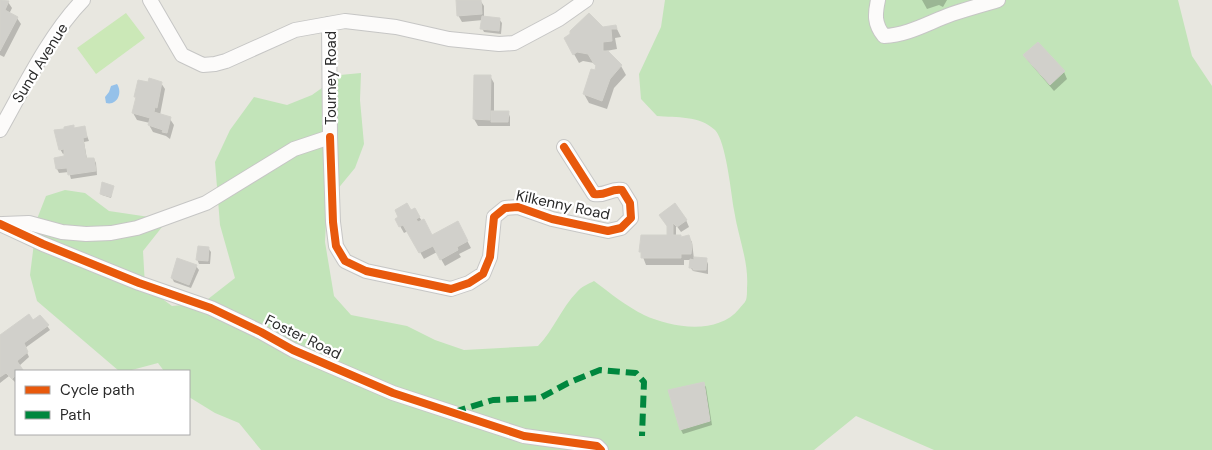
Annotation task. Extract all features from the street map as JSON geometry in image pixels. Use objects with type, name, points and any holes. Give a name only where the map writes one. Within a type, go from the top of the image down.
[{"type":"street","name":"Sund Avenue","points":[[0,130],[41,58],[64,23],[83,0]]},
{"type":"street","points":[[150,0],[182,55],[203,65],[226,61],[295,30],[329,24]]},
{"type":"street","name":"Tourney Road","points":[[0,224],[29,223],[62,232],[86,234],[112,234],[137,228],[206,203],[294,149],[330,137],[329,24],[345,21],[396,27],[449,39],[499,44],[514,43],[559,19],[586,0]]},
{"type":"street","points":[[878,0],[875,15],[877,28],[884,36],[913,30],[951,14],[998,0]]},
{"type":"street","name":"Kilkenny Road","points":[[330,137],[332,222],[336,246],[345,261],[366,271],[451,289],[469,283],[483,274],[490,257],[494,217],[506,208],[518,207],[552,218],[608,231],[622,228],[631,218],[630,203],[622,190],[614,189],[604,195],[594,194],[564,148]]},
{"type":"street","name":"Foster Road","points":[[0,224],[139,283],[211,308],[293,350],[393,393],[524,436],[597,446],[601,450]]},
{"type":"green space","points":[[665,0],[1178,0],[1192,56],[1212,86],[1212,450],[934,450],[856,416],[814,450],[261,450],[239,423],[215,413],[190,398],[190,370],[163,370],[158,363],[132,370],[118,370],[37,301],[30,275],[37,219],[46,196],[65,190],[85,193],[109,211],[156,218],[162,227],[143,251],[145,286],[172,306],[203,303],[235,278],[220,225],[215,162],[230,130],[254,97],[287,105],[312,95],[340,75],[361,73],[360,100],[364,144],[355,168],[327,202],[325,242],[334,296],[351,315],[407,326],[435,340],[464,350],[538,346],[549,333],[571,298],[580,289],[594,281],[631,308],[655,320],[694,327],[719,323],[739,309],[746,300],[747,291],[745,259],[736,220],[728,168],[719,136],[709,125],[688,118],[657,116],[641,99],[639,74],[661,27]]},
{"type":"green space","points":[[126,13],[145,38],[96,74],[77,48]]},
{"type":"water","points":[[117,84],[119,88],[118,98],[113,103],[106,103],[105,97],[111,86]]},
{"type":"building","points":[[0,0],[9,1],[5,10],[18,17],[0,51]]},
{"type":"building","points":[[456,0],[481,0],[482,14],[457,16]]},
{"type":"building","points":[[589,13],[603,27],[616,25],[617,29],[611,29],[612,41],[603,42],[603,51],[608,51],[622,65],[610,79],[602,101],[583,94],[591,69],[595,70],[596,65],[588,54],[577,52],[573,55],[564,38]]},
{"type":"building","points":[[482,16],[500,18],[499,31],[480,29]]},
{"type":"building","points":[[1038,42],[1065,71],[1050,85],[1023,55]]},
{"type":"building","points":[[474,75],[491,75],[490,120],[473,119]]},
{"type":"building","points":[[149,78],[162,82],[157,108],[155,107],[154,112],[171,117],[167,133],[148,125],[150,118],[132,113],[138,80],[148,82]]},
{"type":"building","points":[[491,111],[509,111],[508,122],[491,122]]},
{"type":"building","points":[[74,125],[74,128],[85,126],[87,137],[83,138],[86,158],[94,158],[96,171],[68,175],[67,168],[56,169],[54,158],[64,156],[64,149],[59,150],[54,130]]},
{"type":"building","points":[[102,182],[114,186],[111,197],[100,194]]},
{"type":"building","points":[[407,203],[411,210],[415,208],[420,217],[416,219],[418,222],[424,219],[432,235],[458,221],[468,241],[457,247],[458,250],[440,260],[433,246],[419,253],[403,225],[399,227],[395,219],[398,217],[395,210]]},
{"type":"building","points":[[675,203],[687,220],[677,227],[673,223],[673,235],[681,235],[681,237],[689,235],[692,245],[691,254],[681,254],[681,258],[641,258],[641,252],[639,252],[641,235],[667,235],[667,226],[659,215]]},
{"type":"building","points":[[198,246],[209,247],[208,261],[196,260]]},
{"type":"building","points":[[694,257],[707,258],[706,270],[693,270],[693,268],[689,268],[690,259],[694,260]]},
{"type":"building","points":[[177,258],[197,265],[189,285],[171,278]]},
{"type":"building","points":[[29,314],[33,320],[40,315],[49,325],[24,343],[28,352],[17,361],[23,370],[15,370],[15,376],[12,379],[6,373],[0,377],[0,335]]},
{"type":"building","points":[[704,382],[710,421],[680,430],[668,390]]},
{"type":"marked path","points":[[454,412],[493,400],[540,398],[568,383],[600,370],[636,373],[644,382],[642,436]]},
{"type":"cycle path","points":[[330,137],[333,222],[336,246],[345,261],[366,271],[451,289],[469,283],[483,274],[490,257],[494,217],[505,208],[518,207],[552,219],[608,231],[621,228],[631,218],[630,203],[622,190],[594,194],[564,147]]},
{"type":"cycle path","points":[[0,224],[43,244],[139,283],[211,308],[293,350],[393,393],[524,436],[597,446],[601,450]]}]
